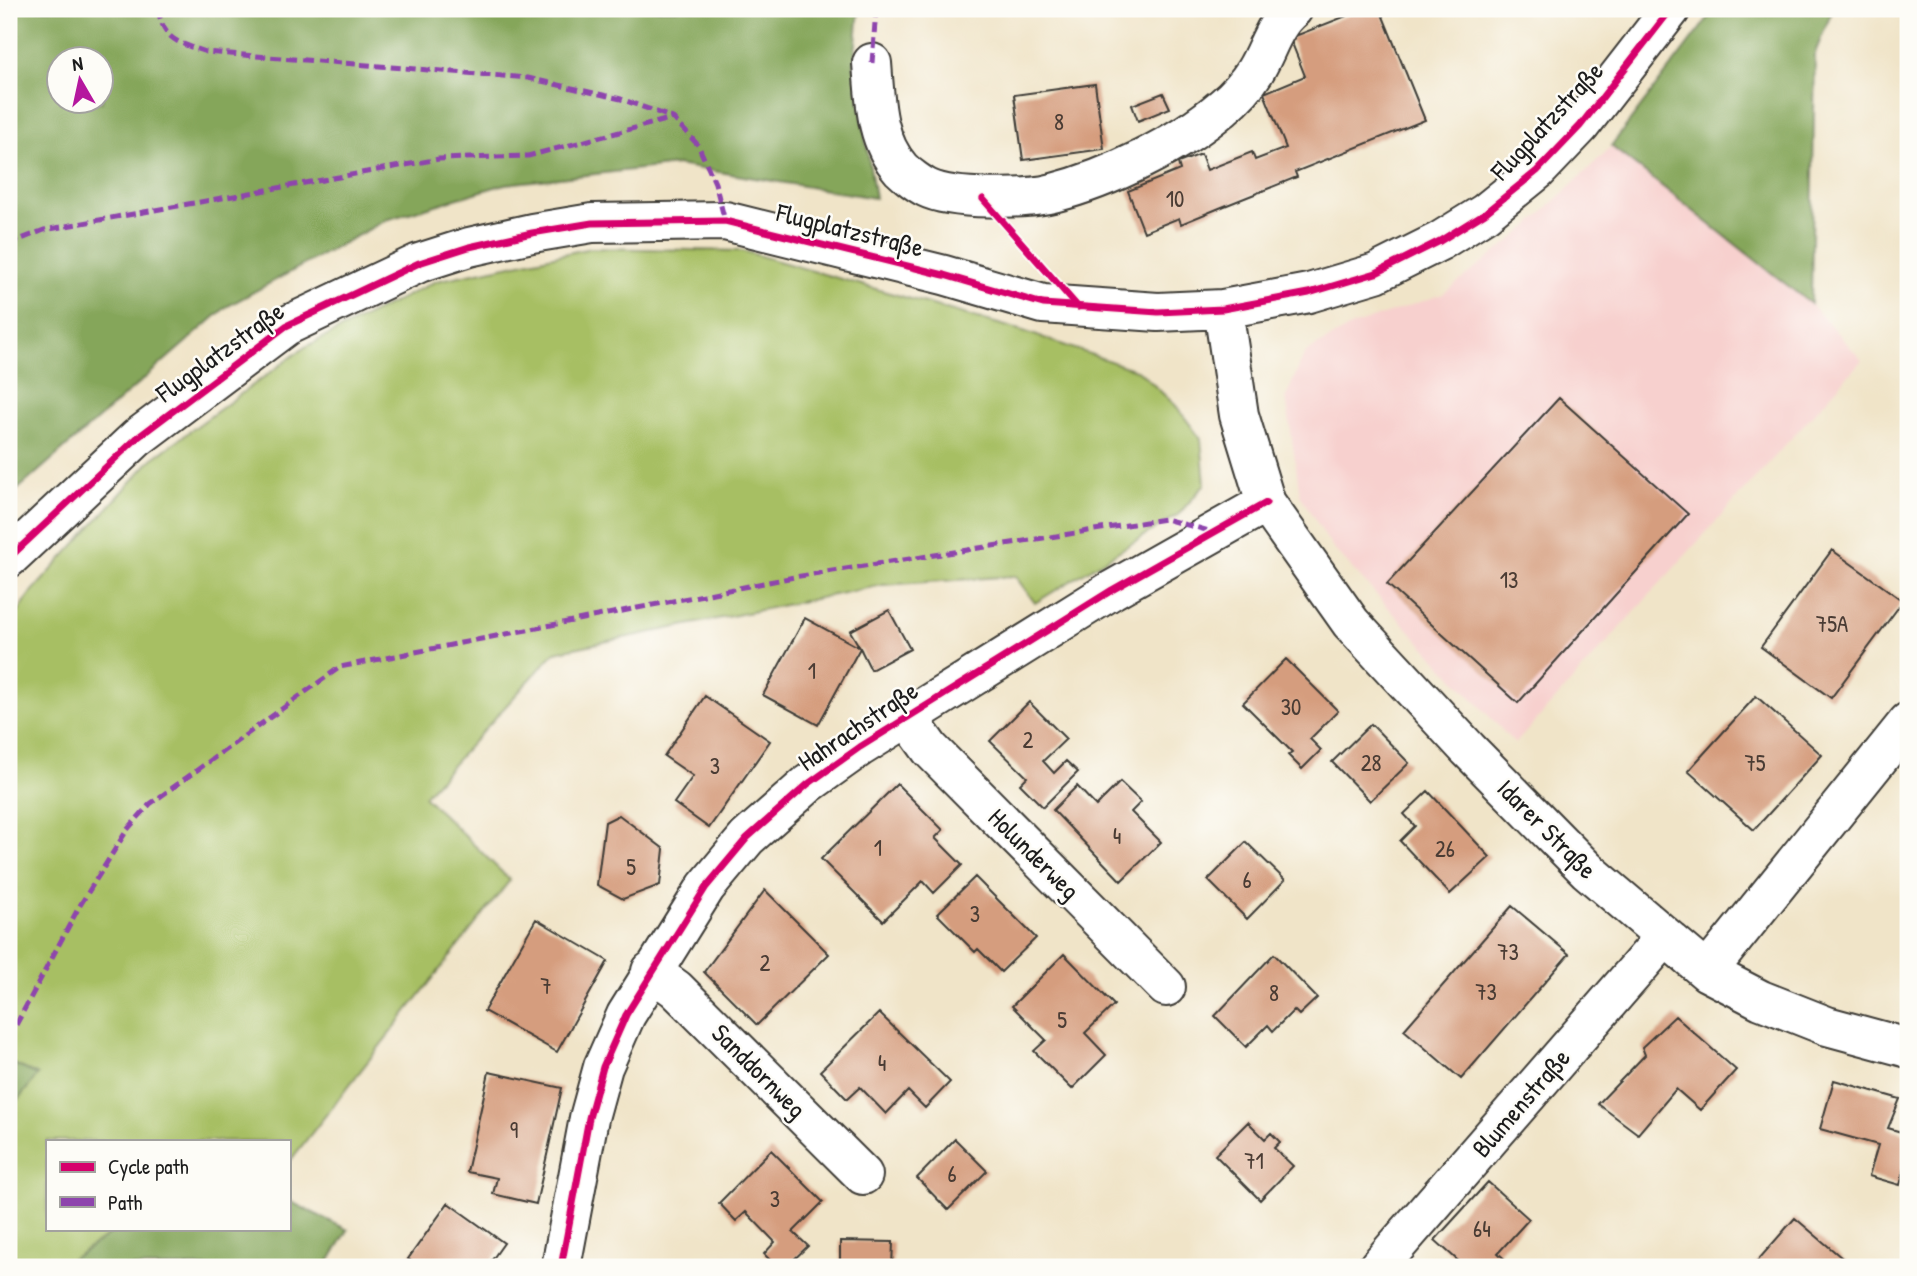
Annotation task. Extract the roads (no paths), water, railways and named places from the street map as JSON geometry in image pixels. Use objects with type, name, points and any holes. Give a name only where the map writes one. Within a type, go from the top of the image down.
[{"type":"street","points":[[872,63],[877,115],[887,147],[902,169],[928,189],[983,198],[1052,194],[1117,169],[1190,133],[1226,105],[1254,73],[1281,18],[1293,9]]},
{"type":"street","name":"Flugplatzstraße","points":[[9,558],[137,438],[286,326],[419,263],[469,247],[532,233],[592,223],[725,221],[944,275],[1043,303],[1158,312],[1223,309],[1309,293],[1376,273],[1440,241],[1485,213],[1536,171],[1580,126],[1671,9]]},
{"type":"street","points":[[1223,309],[1239,415],[1266,503]]},
{"type":"street","name":"Hahrachstraße","points":[[561,1267],[575,1181],[603,1067],[626,1014],[651,971],[706,887],[747,838],[808,785],[907,717],[1112,590],[1266,503]]},
{"type":"street","name":"Idarer Straße","points":[[1266,503],[1351,623],[1468,749],[1587,870],[1664,938],[1707,972],[1761,1000],[1827,1026],[1908,1048]]},
{"type":"street","name":"Holunderweg","points":[[907,717],[930,749],[1166,987]]},
{"type":"street","points":[[1707,972],[1908,722]]},
{"type":"street","name":"Blumenstraße","points":[[1378,1267],[1664,938]]},
{"type":"street","name":"Sanddornweg","points":[[651,971],[676,989],[863,1175]]}]
